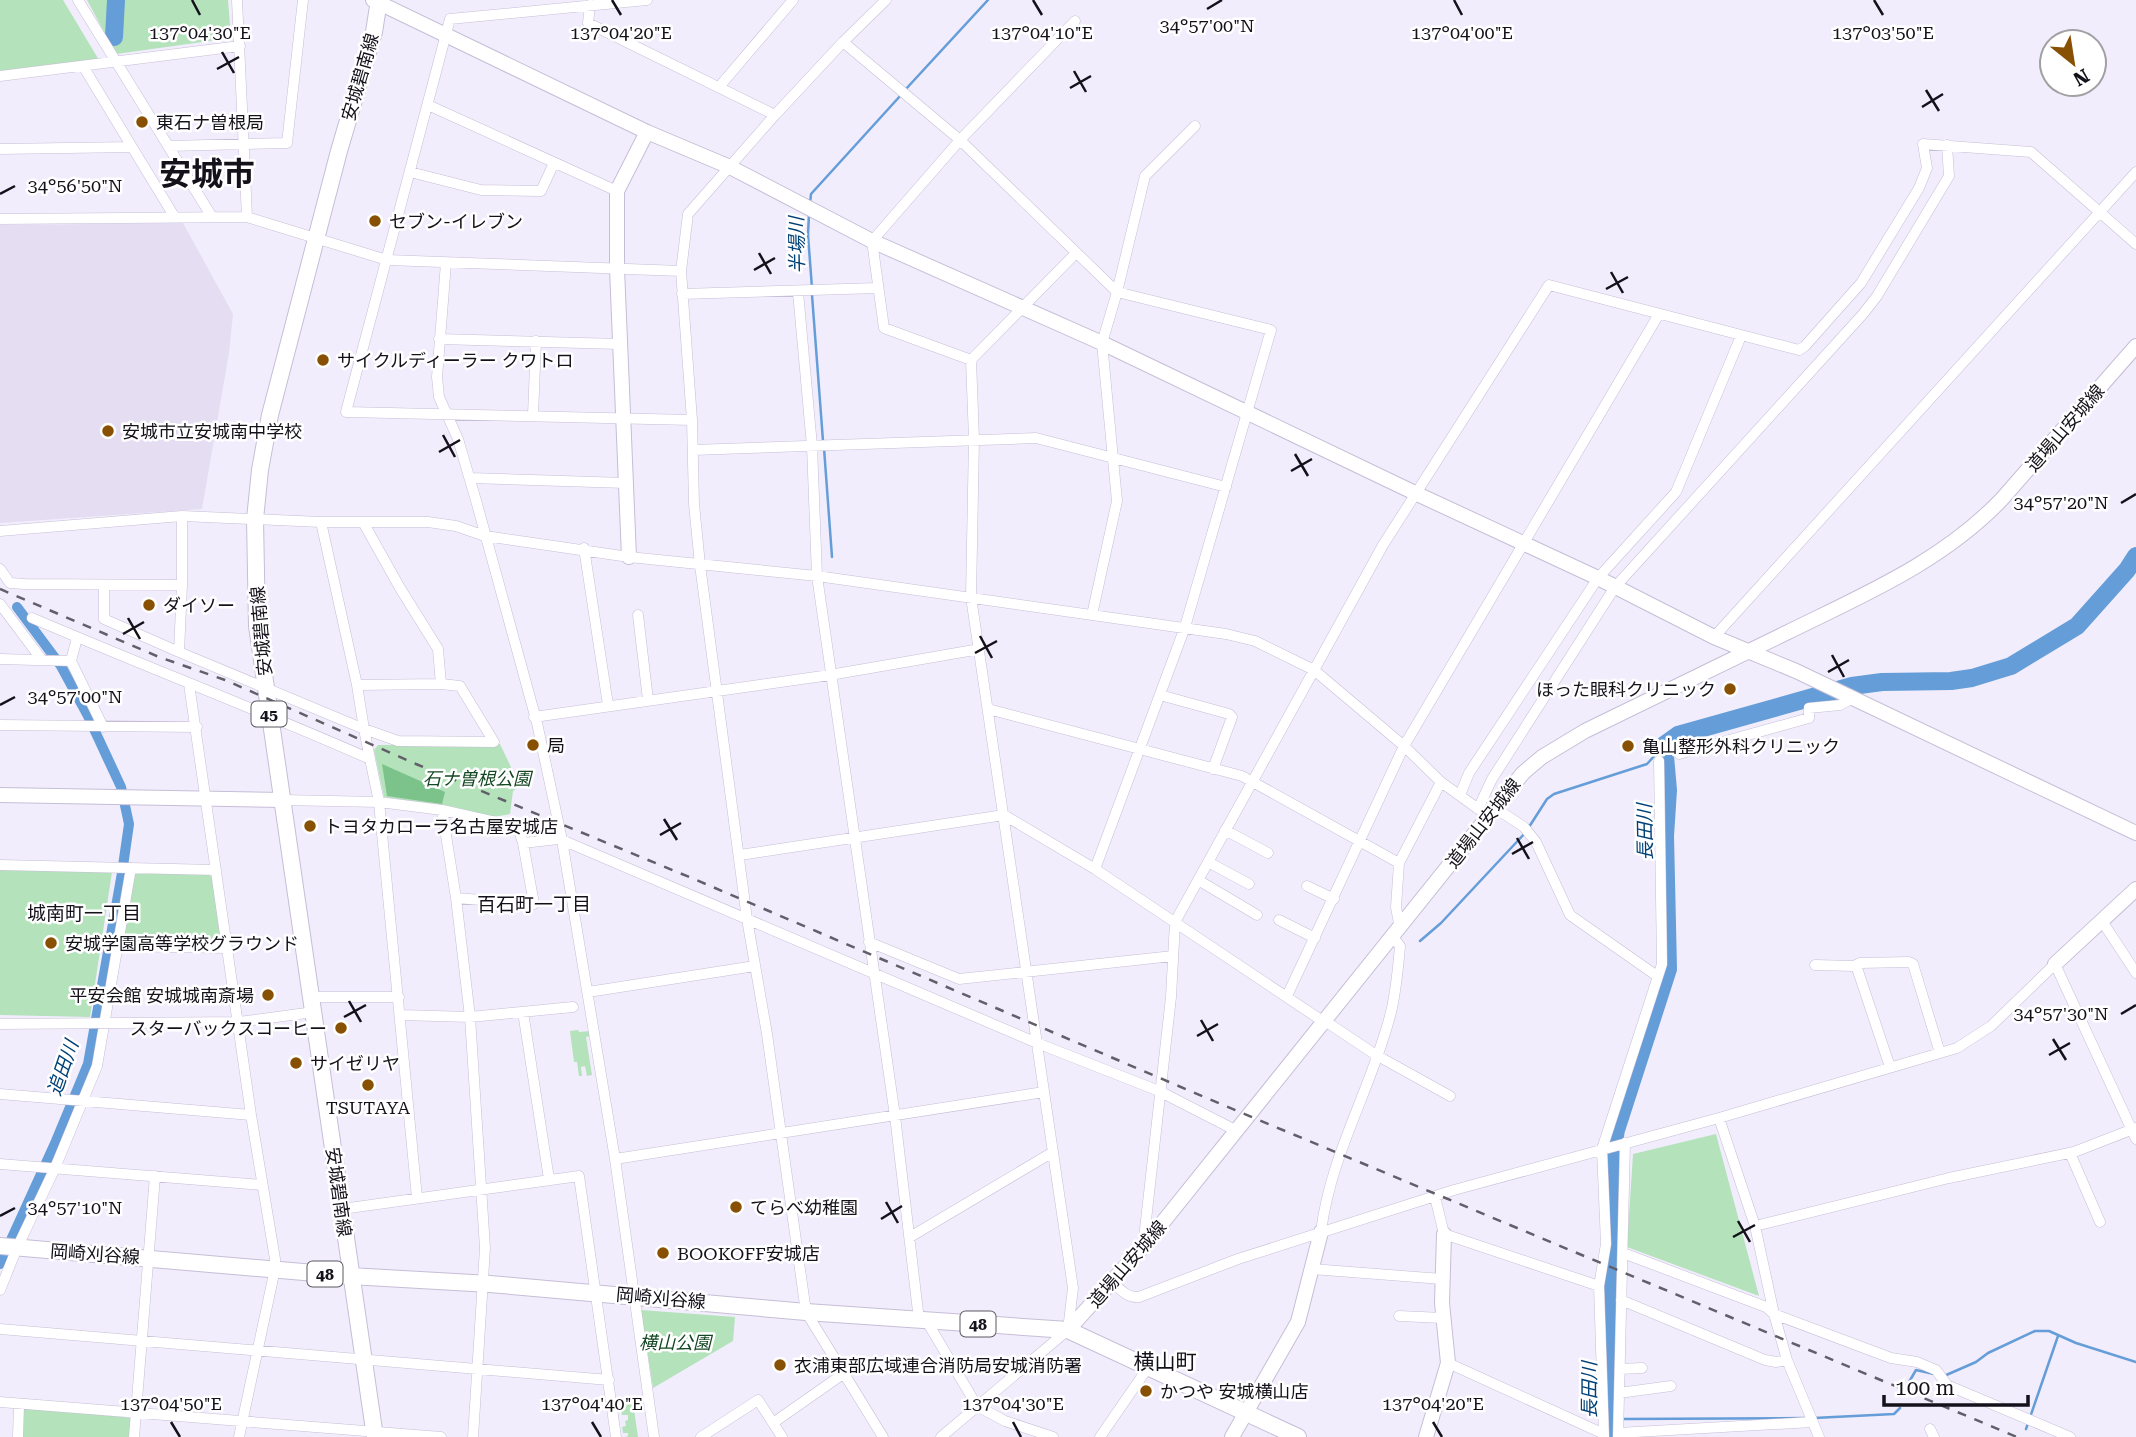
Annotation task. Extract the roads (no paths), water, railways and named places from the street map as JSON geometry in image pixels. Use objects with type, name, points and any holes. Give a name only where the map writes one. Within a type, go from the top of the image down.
[{"type":"main road","name":"安城碧南線","points":[[375,1435],[257,626],[255,519],[270,415],[374,32],[377,1]]},
{"type":"main road","name":"岡崎刈谷線","points":[[0,1246],[806,1312],[1069,1330],[1298,1437]]},
{"type":"street","points":[[78,0],[212,217]]},
{"type":"street","points":[[237,0],[247,217]]},
{"type":"street","points":[[169,146],[287,143],[303,0]]},
{"type":"street","points":[[647,0],[450,19],[346,412],[692,420]]},
{"type":"street","points":[[719,87],[793,0]]},
{"type":"street","points":[[377,1],[647,132],[730,167],[872,241],[1023,306],[1598,578],[1714,637],[1796,671],[2136,833]]},
{"type":"street","points":[[881,1],[688,214],[681,271],[700,565],[747,919],[806,1312],[883,1437]]},
{"type":"street","points":[[590,5],[588,23],[775,115]]},
{"type":"street","points":[[872,241],[960,140],[1075,21]]},
{"type":"street","points":[[843,42],[960,140],[1117,292],[1270,330],[1185,627],[1095,869]]},
{"type":"street","points":[[0,76],[240,46]]},
{"type":"street","points":[[83,66],[174,216]]},
{"type":"street","points":[[428,105],[617,191]]},
{"type":"street","points":[[1092,615],[1117,501],[1102,343],[1145,176],[1195,127]]},
{"type":"street","points":[[629,556],[617,269],[617,191],[647,132]]},
{"type":"street","points":[[1143,1247],[1163,1074],[1175,922],[1383,545],[1549,285],[1799,350],[1861,283],[1919,188],[1927,169],[1923,144],[2031,152],[2136,244]]},
{"type":"street","points":[[1487,811],[1492,779],[1615,587],[1877,296],[1949,176],[1947,145]]},
{"type":"street","points":[[0,149],[132,147]]},
{"type":"street","points":[[410,172],[481,190],[541,191],[554,163]]},
{"type":"street","points":[[1714,637],[2136,172]]},
{"type":"street","points":[[0,219],[247,217],[387,260],[681,271]]},
{"type":"street","points":[[872,241],[884,328],[971,360]]},
{"type":"street","points":[[941,1437],[1069,1330],[1073,1289],[971,597],[974,439],[971,360],[1076,253]]},
{"type":"street","points":[[446,263],[437,377],[439,397],[458,439],[470,478],[534,717],[562,841],[615,1159],[654,1437]]},
{"type":"street","points":[[682,295],[878,288]]},
{"type":"street","points":[[798,292],[812,446],[817,576],[923,1320],[977,1406],[1005,1421],[1053,1437]]},
{"type":"street","points":[[1287,996],[1404,746],[1659,314]]},
{"type":"street","points":[[1460,796],[1469,773],[1598,578],[1676,492],[1741,335]]},
{"type":"street","points":[[439,340],[620,344]]},
{"type":"street","points":[[533,415],[536,341]]},
{"type":"street","name":"道場山安城線","points":[[1069,1330],[1143,1247],[1396,933],[1487,811],[1523,773],[1542,757],[1586,731],[1877,589],[1919,566],[1961,537],[1980,523],[2002,499],[2136,346]]},
{"type":"street","points":[[694,450],[1036,438],[1226,487]]},
{"type":"street","points":[[470,478],[626,482]]},
{"type":"street","points":[[179,652],[182,516]]},
{"type":"street","points":[[0,531],[182,516],[321,522],[428,522],[456,526],[485,536],[700,565],[817,576],[1185,627],[1255,641],[1314,670],[1404,746],[1441,782],[1460,796],[1527,831],[1536,842],[1570,915],[1657,976]]},
{"type":"street","points":[[321,522],[357,685],[379,802],[417,1198]]},
{"type":"street","points":[[363,522],[438,649],[441,684]]},
{"type":"street","points":[[584,548],[608,705]]},
{"type":"street","points":[[0,569],[10,583],[182,585]]},
{"type":"street","points":[[104,585],[104,619],[364,729],[398,741],[494,742],[460,686],[357,685]]},
{"type":"street","points":[[0,604],[57,661],[97,727]]},
{"type":"street","points":[[638,615],[648,700]]},
{"type":"street","points":[[32,618],[270,715],[370,760]]},
{"type":"street","points":[[57,661],[77,638]]},
{"type":"street","points":[[534,717],[830,675],[980,649]]},
{"type":"street","points":[[0,659],[57,661]]},
{"type":"street","points":[[189,684],[275,1269],[239,1437]]},
{"type":"street","points":[[1160,695],[1229,714],[1231,718],[1213,769]]},
{"type":"street","points":[[1679,754],[1809,718],[1809,708],[1840,705],[1853,698]]},
{"type":"street","points":[[988,709],[1252,781],[1399,863]]},
{"type":"street","points":[[0,724],[197,727]]},
{"type":"street","points":[[1448,1363],[1604,1436],[1599,1286],[1606,1244],[1605,1148],[1662,964],[1659,761]]},
{"type":"street","points":[[1232,1437],[1298,1322],[1321,1232],[1325,1203],[1343,1144],[1390,1016],[1399,946],[1396,907],[1399,863],[1441,782]]},
{"type":"street","points":[[0,795],[379,802],[442,810],[518,827],[534,904],[456,898]]},
{"type":"street","points":[[442,810],[470,1017],[485,1248],[472,1437]]},
{"type":"street","points":[[740,855],[1004,815],[1095,869],[1376,1055],[1450,1096]]},
{"type":"street","points":[[1225,830],[1268,853]]},
{"type":"street","points":[[523,843],[558,839],[1037,1043],[1159,1091],[1237,1131]]},
{"type":"street","points":[[1208,862],[1249,884]]},
{"type":"street","points":[[0,865],[216,870]]},
{"type":"street","points":[[0,1290],[77,1101],[97,1066],[99,1023],[106,1004],[118,946],[126,868]]},
{"type":"street","points":[[1198,880],[1257,915]]},
{"type":"street","points":[[1307,886],[1334,899]]},
{"type":"street","points":[[1112,1282],[1132,1298],[1139,1297],[1238,1259],[1436,1196],[1719,1118],[1957,1048],[1991,1026],[2136,889]]},
{"type":"street","points":[[1279,920],[1315,938]]},
{"type":"street","points":[[2102,921],[2136,972]]},
{"type":"street","points":[[869,942],[960,979],[1173,956]]},
{"type":"street","points":[[118,946],[227,948]]},
{"type":"street","points":[[1815,965],[1913,964],[1940,1053]]},
{"type":"street","points":[[1755,1226],[1950,1178],[2070,1153],[2135,1132],[2055,964]]},
{"type":"street","points":[[1856,965],[1890,1068]]},
{"type":"street","points":[[589,992],[755,966]]},
{"type":"street","points":[[0,1024],[239,1022],[313,1004],[399,997]]},
{"type":"street","points":[[400,1016],[470,1017],[573,1007]]},
{"type":"street","points":[[523,1012],[549,1180]]},
{"type":"street","points":[[615,1159],[781,1135],[1044,1091]]},
{"type":"street","points":[[0,1094],[251,1115]]},
{"type":"street","points":[[1622,1143],[1623,1253],[1618,1435],[1815,1431],[1787,1360],[1755,1226],[1719,1118]]},
{"type":"street","points":[[910,1237],[1053,1152]]},
{"type":"street","points":[[2070,1153],[2100,1222]]},
{"type":"street","points":[[0,1164],[262,1185]]},
{"type":"street","points":[[342,1209],[579,1175],[616,1437]]},
{"type":"street","points":[[134,1437],[155,1176]]},
{"type":"street","points":[[1426,1437],[1448,1363],[1443,1318],[1444,1234],[1436,1196]]},
{"type":"street","points":[[1444,1234],[1599,1286]]},
{"type":"street","points":[[1623,1253],[1891,1358],[1917,1362],[1936,1370],[1947,1385],[2070,1437]]},
{"type":"street","points":[[1312,1269],[1442,1279]]},
{"type":"street","points":[[1622,1300],[1765,1360],[1787,1360]]},
{"type":"street","points":[[1399,1316],[1443,1318]]},
{"type":"street","points":[[0,1329],[609,1380]]},
{"type":"street","points":[[1100,1437],[1149,1366]]},
{"type":"street","points":[[1620,1369],[1642,1368]]},
{"type":"street","points":[[774,1423],[844,1374]]},
{"type":"street","points":[[1619,1393],[1671,1386]]},
{"type":"street","points":[[701,1437],[758,1400],[782,1437]]},
{"type":"street","points":[[0,1402],[242,1422],[306,1432],[441,1437]]},
{"type":"street","points":[[18,1437],[19,1404]]},
{"type":"waterway","points":[[114,37],[116,0]]},
{"type":"waterway","name":"半場川","points":[[905,90],[988,0]]},
{"type":"waterway","name":"半場川","points":[[810,204],[811,194],[901,95]]},
{"type":"waterway","name":"半場川","points":[[809,214],[812,288]]},
{"type":"waterway","name":"半場川","points":[[812,295],[823,441]]},
{"type":"waterway","name":"半場川","points":[[824,448],[832,557]]},
{"type":"waterway","name":"長田川","points":[[1609,1437],[1609,1277],[1613,1220],[1611,1158],[1616,1130],[1668,969],[1665,836],[1668,790],[1664,745],[1678,735],[1852,686],[1882,682],[1951,681],[1972,678],[2011,666],[2077,626],[2127,570],[2136,556]]},
{"type":"waterway","name":"追田川","points":[[0,1264],[88,1064],[129,824],[121,787],[87,714],[61,666],[17,607]]},
{"type":"waterway","points":[[1529,827],[1547,799],[1554,794],[1647,764],[1664,745]]},
{"type":"waterway","points":[[1420,941],[1441,923],[1526,832]]},
{"type":"waterway","points":[[1944,1376],[2035,1331],[2049,1331],[2076,1343],[2136,1362]]},
{"type":"waterway","points":[[2026,1429],[2058,1336]]},
{"type":"waterway","points":[[1909,1382],[1916,1370],[1934,1374]]},
{"type":"waterway","points":[[1814,1418],[1894,1414],[1900,1408]]},
{"type":"waterway","points":[[1622,1419],[1808,1418]]},
{"type":"railway","points":[[0,589],[159,657],[225,680],[416,764],[694,879],[1223,1105],[2017,1437]]},
{"type":"place","name":"東石ナ曽根局","points":[[142,122]]},
{"type":"place","name":"セブン-イレブン","points":[[375,221]]},
{"type":"place","name":"サイクルディーラー クワトロ","points":[[323,360]]},
{"type":"place","name":"安城市立安城南中学校","points":[[108,431]]},
{"type":"place","name":"ダイソー","points":[[149,605]]},
{"type":"place","name":"ほった眼科クリニック","points":[[1730,689]]},
{"type":"place","name":"局","points":[[533,745]]},
{"type":"place","name":"亀山整形外科クリニック","points":[[1628,746]]},
{"type":"place","name":"トヨタカローラ名古屋安城店","points":[[310,826]]},
{"type":"place","name":"安城学園高等学校グラウンド","points":[[51,943]]},
{"type":"place","name":"平安会館 安城城南斎場","points":[[268,995]]},
{"type":"place","name":"スターバックスコーヒー","points":[[341,1028]]},
{"type":"place","name":"サイゼリヤ","points":[[296,1063]]},
{"type":"place","name":"TSUTAYA","points":[[368,1085]]},
{"type":"place","name":"てらべ幼稚園","points":[[736,1207]]},
{"type":"place","name":"BOOKOFF安城店","points":[[663,1253]]},
{"type":"place","name":"衣浦東部広域連合消防局安城消防署","points":[[780,1365]]},
{"type":"place","name":"かつや 安城横山店","points":[[1146,1391]]},
{"type":"district","name":"安城市","points":[[207,174]]},
{"type":"district","name":"百石町一丁目","points":[[534,904]]},
{"type":"district","name":"城南町一丁目","points":[[84,913]]},
{"type":"district","name":"横山町","points":[[1165,1362]]},
{"type":"park label","name":"石ナ曽根公園","points":[[477,778]]},
{"type":"park label","name":"横山公園","points":[[675,1342]]}]
